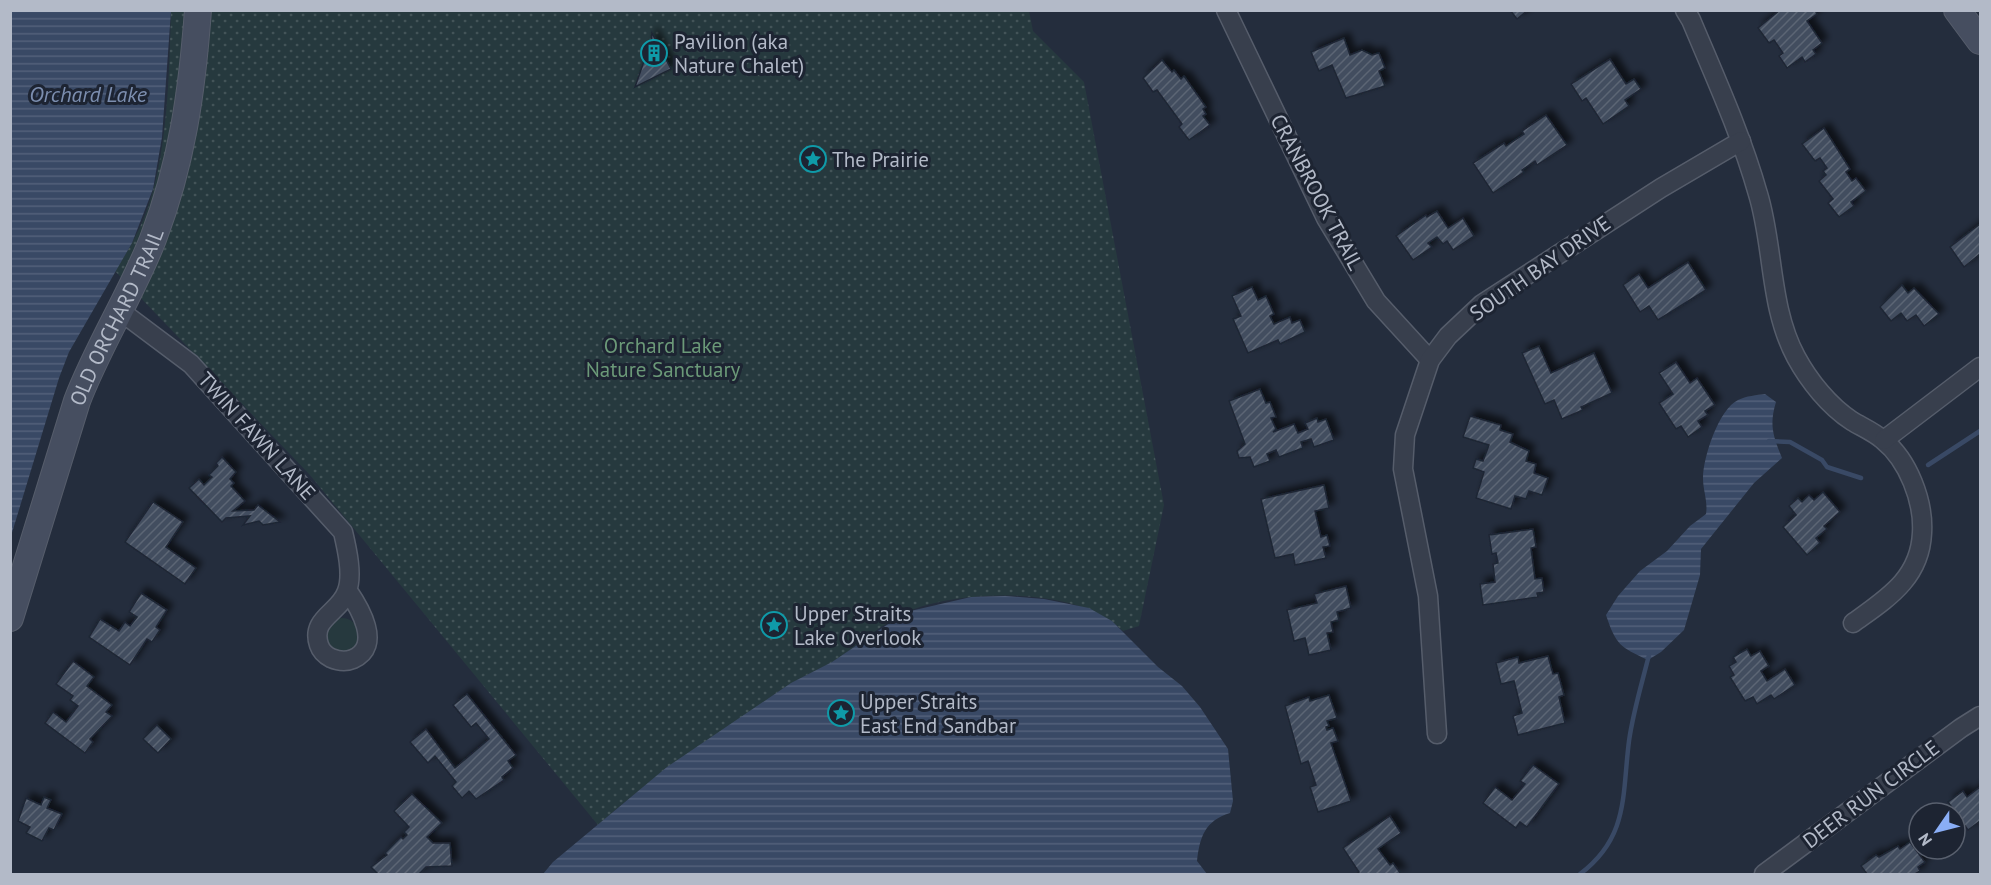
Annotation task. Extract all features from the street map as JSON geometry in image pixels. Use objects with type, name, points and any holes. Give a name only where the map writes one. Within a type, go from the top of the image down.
[{"type":"street","name":"OLD ORCHARD TRAIL","points":[[10,618],[66,430],[89,368],[152,241],[172,180],[188,117],[198,10]]},
{"type":"street","name":"CRANBROOK TRAIL","points":[[1226,10],[1326,218],[1376,301],[1430,360]]},
{"type":"street","points":[[1685,10],[1741,141],[1766,224],[1781,318],[1795,356],[1817,389],[1850,419],[1884,440],[1910,474],[1919,503],[1922,534],[1914,564],[1897,592],[1853,622]]},
{"type":"street","points":[[1957,10],[1980,41]]},
{"type":"street","name":"SOUTH BAY DRIVE","points":[[1437,734],[1428,596],[1403,469],[1405,435],[1430,360],[1448,336],[1482,304],[1661,188],[1741,141]]},
{"type":"street","name":"TWIN FAWN LANE","points":[[118,310],[191,364],[334,520],[343,532],[348,591]]},
{"type":"street","points":[[1884,440],[1980,367]]},
{"type":"street","name":"DEER RUN CIRCLE","points":[[1764,874],[1980,716]]},
{"type":"green space","name":"Orchard Lake Nature Sanctuary","points":[[171,11],[1029,11],[1033,31],[1084,82],[1164,505],[1139,626],[1123,631],[1104,617],[1080,606],[1052,599],[1023,596],[964,598],[937,602],[914,609],[883,626],[834,661],[794,682],[700,745],[665,770],[598,825],[309,474],[115,271],[144,218],[158,170],[166,116]]},
{"type":"green space","points":[[342,618],[354,623],[359,635],[354,647],[342,652],[330,647],[325,635],[330,623]]},
{"type":"water","name":"Orchard Lake","points":[[11,10],[171,11],[162,137],[153,189],[132,243],[69,352],[11,536]]},
{"type":"water","points":[[1765,394],[1776,402],[1773,430],[1782,458],[1754,483],[1701,549],[1700,575],[1684,630],[1661,652],[1648,660],[1631,652],[1616,639],[1606,615],[1618,596],[1640,571],[1667,551],[1690,526],[1706,514],[1704,469],[1713,434],[1731,405],[1738,400]]},
{"type":"water","points":[[1005,596],[1044,599],[1089,608],[1112,621],[1158,667],[1182,686],[1200,707],[1228,749],[1233,801],[1230,813],[1209,825],[1202,837],[1197,861],[1207,874],[543,874],[553,862],[667,767],[791,683],[832,662],[906,612],[971,597]]},
{"type":"building","points":[[1510,10],[1528,10],[1517,19]]},
{"type":"building","points":[[1780,10],[1815,10],[1817,14],[1807,21],[1822,43],[1813,50],[1816,54],[1805,62],[1802,57],[1787,68],[1779,56],[1783,53],[1774,40],[1769,43],[1758,28]]},
{"type":"building","name":"Pavilion (aka Nature Chalet)","points":[[652,33],[671,69],[635,87],[651,41]]},
{"type":"building","points":[[1344,38],[1350,55],[1362,50],[1372,55],[1379,53],[1385,68],[1379,71],[1385,86],[1346,98],[1332,65],[1319,71],[1311,52]]},
{"type":"building","points":[[1610,59],[1626,84],[1634,79],[1641,89],[1625,100],[1629,106],[1603,124],[1586,98],[1582,101],[1571,84]]},
{"type":"building","points":[[1162,60],[1181,79],[1184,76],[1206,107],[1203,109],[1206,114],[1203,116],[1210,125],[1189,140],[1179,127],[1182,124],[1157,90],[1153,92],[1143,78]]},
{"type":"building","points":[[1546,115],[1567,145],[1537,165],[1535,161],[1522,170],[1524,172],[1493,193],[1473,163],[1504,143],[1506,146],[1524,134],[1522,131]]},
{"type":"building","points":[[1824,128],[1850,169],[1846,172],[1852,181],[1856,178],[1866,191],[1851,202],[1854,206],[1839,217],[1828,203],[1833,199],[1819,181],[1826,175],[1823,171],[1827,168],[1820,158],[1815,161],[1802,144]]},
{"type":"building","points":[[1437,211],[1448,228],[1463,218],[1474,236],[1453,250],[1447,241],[1443,244],[1437,237],[1428,243],[1432,247],[1413,260],[1396,236],[1426,215],[1427,217]]},
{"type":"building","points":[[1980,224],[1980,254],[1964,267],[1950,247]]},
{"type":"building","points":[[1688,262],[1706,290],[1658,320],[1649,306],[1640,312],[1623,285],[1639,274],[1648,288]]},
{"type":"building","points":[[1902,285],[1908,293],[1914,288],[1939,314],[1924,326],[1916,315],[1907,321],[1901,313],[1891,321],[1880,307]]},
{"type":"building","points":[[1252,287],[1258,300],[1266,296],[1274,314],[1270,316],[1274,324],[1290,317],[1292,323],[1300,320],[1305,332],[1280,344],[1278,340],[1248,353],[1233,319],[1241,316],[1232,296]]},
{"type":"building","points":[[1539,346],[1551,373],[1594,353],[1612,393],[1581,407],[1583,410],[1562,419],[1554,400],[1545,404],[1522,353]]},
{"type":"building","points":[[1676,362],[1690,383],[1697,378],[1715,405],[1705,411],[1708,415],[1698,421],[1702,427],[1688,437],[1681,426],[1676,429],[1659,403],[1673,394],[1659,373]]},
{"type":"building","points":[[1260,389],[1266,403],[1270,402],[1276,417],[1271,418],[1276,429],[1273,432],[1294,424],[1298,433],[1308,429],[1305,423],[1317,418],[1318,422],[1326,419],[1334,440],[1314,447],[1311,439],[1301,442],[1303,448],[1279,457],[1276,450],[1267,454],[1270,461],[1254,467],[1250,457],[1239,458],[1237,451],[1245,444],[1229,401]]},
{"type":"building","points":[[1470,416],[1501,425],[1500,430],[1513,434],[1510,442],[1529,451],[1526,461],[1536,464],[1534,473],[1548,478],[1542,495],[1529,491],[1526,499],[1515,496],[1511,509],[1476,498],[1484,472],[1473,468],[1476,459],[1483,461],[1489,445],[1463,437]]},
{"type":"building","points":[[222,457],[236,472],[230,479],[234,483],[231,486],[245,501],[233,511],[254,510],[258,505],[280,522],[263,525],[259,521],[243,525],[250,516],[226,518],[222,522],[189,488],[199,479],[204,485],[212,477],[209,475],[218,466],[216,463]]},
{"type":"building","points":[[1324,485],[1329,508],[1315,511],[1321,537],[1327,535],[1330,546],[1323,547],[1326,558],[1295,565],[1293,554],[1275,558],[1261,499]]},
{"type":"building","points":[[1823,492],[1840,512],[1824,526],[1827,529],[1816,538],[1820,543],[1807,555],[1783,527],[1796,515],[1789,506],[1798,498],[1802,502],[1809,495],[1814,500]]},
{"type":"building","points":[[153,502],[183,522],[166,547],[196,568],[185,584],[125,542]]},
{"type":"building","points":[[1533,529],[1536,547],[1531,548],[1535,579],[1542,578],[1544,592],[1537,593],[1538,597],[1483,605],[1480,584],[1495,582],[1493,564],[1498,563],[1496,553],[1492,554],[1489,535]]},
{"type":"building","points":[[1346,586],[1351,608],[1337,612],[1339,620],[1331,622],[1333,632],[1327,633],[1331,650],[1309,655],[1305,638],[1294,641],[1287,610],[1317,603],[1314,594]]},
{"type":"building","points":[[141,593],[167,610],[156,627],[160,630],[152,642],[147,639],[130,665],[89,637],[100,619],[119,631],[125,622],[130,626],[137,617],[129,612]]},
{"type":"building","points":[[1747,649],[1751,656],[1760,651],[1769,666],[1761,671],[1767,681],[1785,669],[1795,685],[1774,699],[1771,695],[1757,704],[1753,697],[1745,701],[1730,677],[1734,675],[1729,666],[1736,662],[1733,657]]},
{"type":"building","points":[[1548,656],[1553,674],[1558,673],[1564,695],[1559,697],[1565,723],[1518,735],[1513,716],[1522,713],[1514,681],[1501,684],[1496,663],[1518,657],[1519,663]]},
{"type":"building","points":[[73,661],[94,677],[87,686],[112,705],[106,712],[112,716],[90,739],[93,742],[85,753],[45,723],[53,712],[66,722],[78,706],[70,700],[73,696],[56,684]]},
{"type":"building","points":[[467,694],[516,755],[508,761],[513,768],[502,777],[504,780],[476,799],[469,791],[462,798],[452,786],[456,782],[435,756],[428,763],[410,742],[426,729],[455,768],[489,739],[476,723],[471,727],[453,705]]},
{"type":"building","points":[[1329,695],[1337,718],[1327,721],[1329,726],[1326,727],[1327,730],[1333,728],[1338,741],[1331,743],[1351,801],[1318,812],[1310,787],[1316,785],[1308,761],[1301,764],[1285,706],[1309,697],[1310,701]]},
{"type":"building","points":[[157,725],[171,739],[158,753],[143,739]]},
{"type":"building","points":[[1533,765],[1559,784],[1527,827],[1520,822],[1516,828],[1483,803],[1495,787],[1512,800],[1525,784],[1520,781]]},
{"type":"building","points":[[1980,787],[1980,821],[1968,830],[1967,801],[1949,801],[1963,791],[1967,797]]},
{"type":"building","points":[[412,794],[442,823],[427,837],[433,843],[450,843],[452,866],[426,867],[419,874],[378,874],[371,867],[387,855],[385,853],[401,837],[403,839],[407,835],[404,832],[409,827],[394,811]]},
{"type":"building","points":[[44,797],[51,800],[47,808],[62,814],[54,830],[49,828],[42,841],[26,833],[30,827],[18,821],[26,798],[41,805]]},
{"type":"building","points":[[1390,816],[1401,833],[1378,849],[1390,865],[1393,863],[1401,874],[1356,874],[1359,872],[1343,848]]},
{"type":"building","points":[[1907,844],[1907,861],[1924,861],[1918,867],[1920,871],[1915,874],[1867,874],[1861,866],[1876,855],[1879,857],[1898,846],[1900,849]]},
{"type":"waterway","points":[[1928,465],[1980,431]]},
{"type":"waterway","points":[[1769,441],[1790,442],[1822,460],[1827,467],[1861,478]]},
{"type":"waterway","points":[[1580,874],[1596,860],[1615,830],[1623,797],[1635,708],[1649,655]]},
{"type":"place","name":"Pavilion (aka Nature Chalet)","points":[[654,53]]},
{"type":"place","name":"The Prairie","points":[[813,159]]},
{"type":"place","name":"Upper Straits Lake Overlook","points":[[774,625]]},
{"type":"place","name":"Upper Straits East End Sandbar","points":[[841,713]]}]
